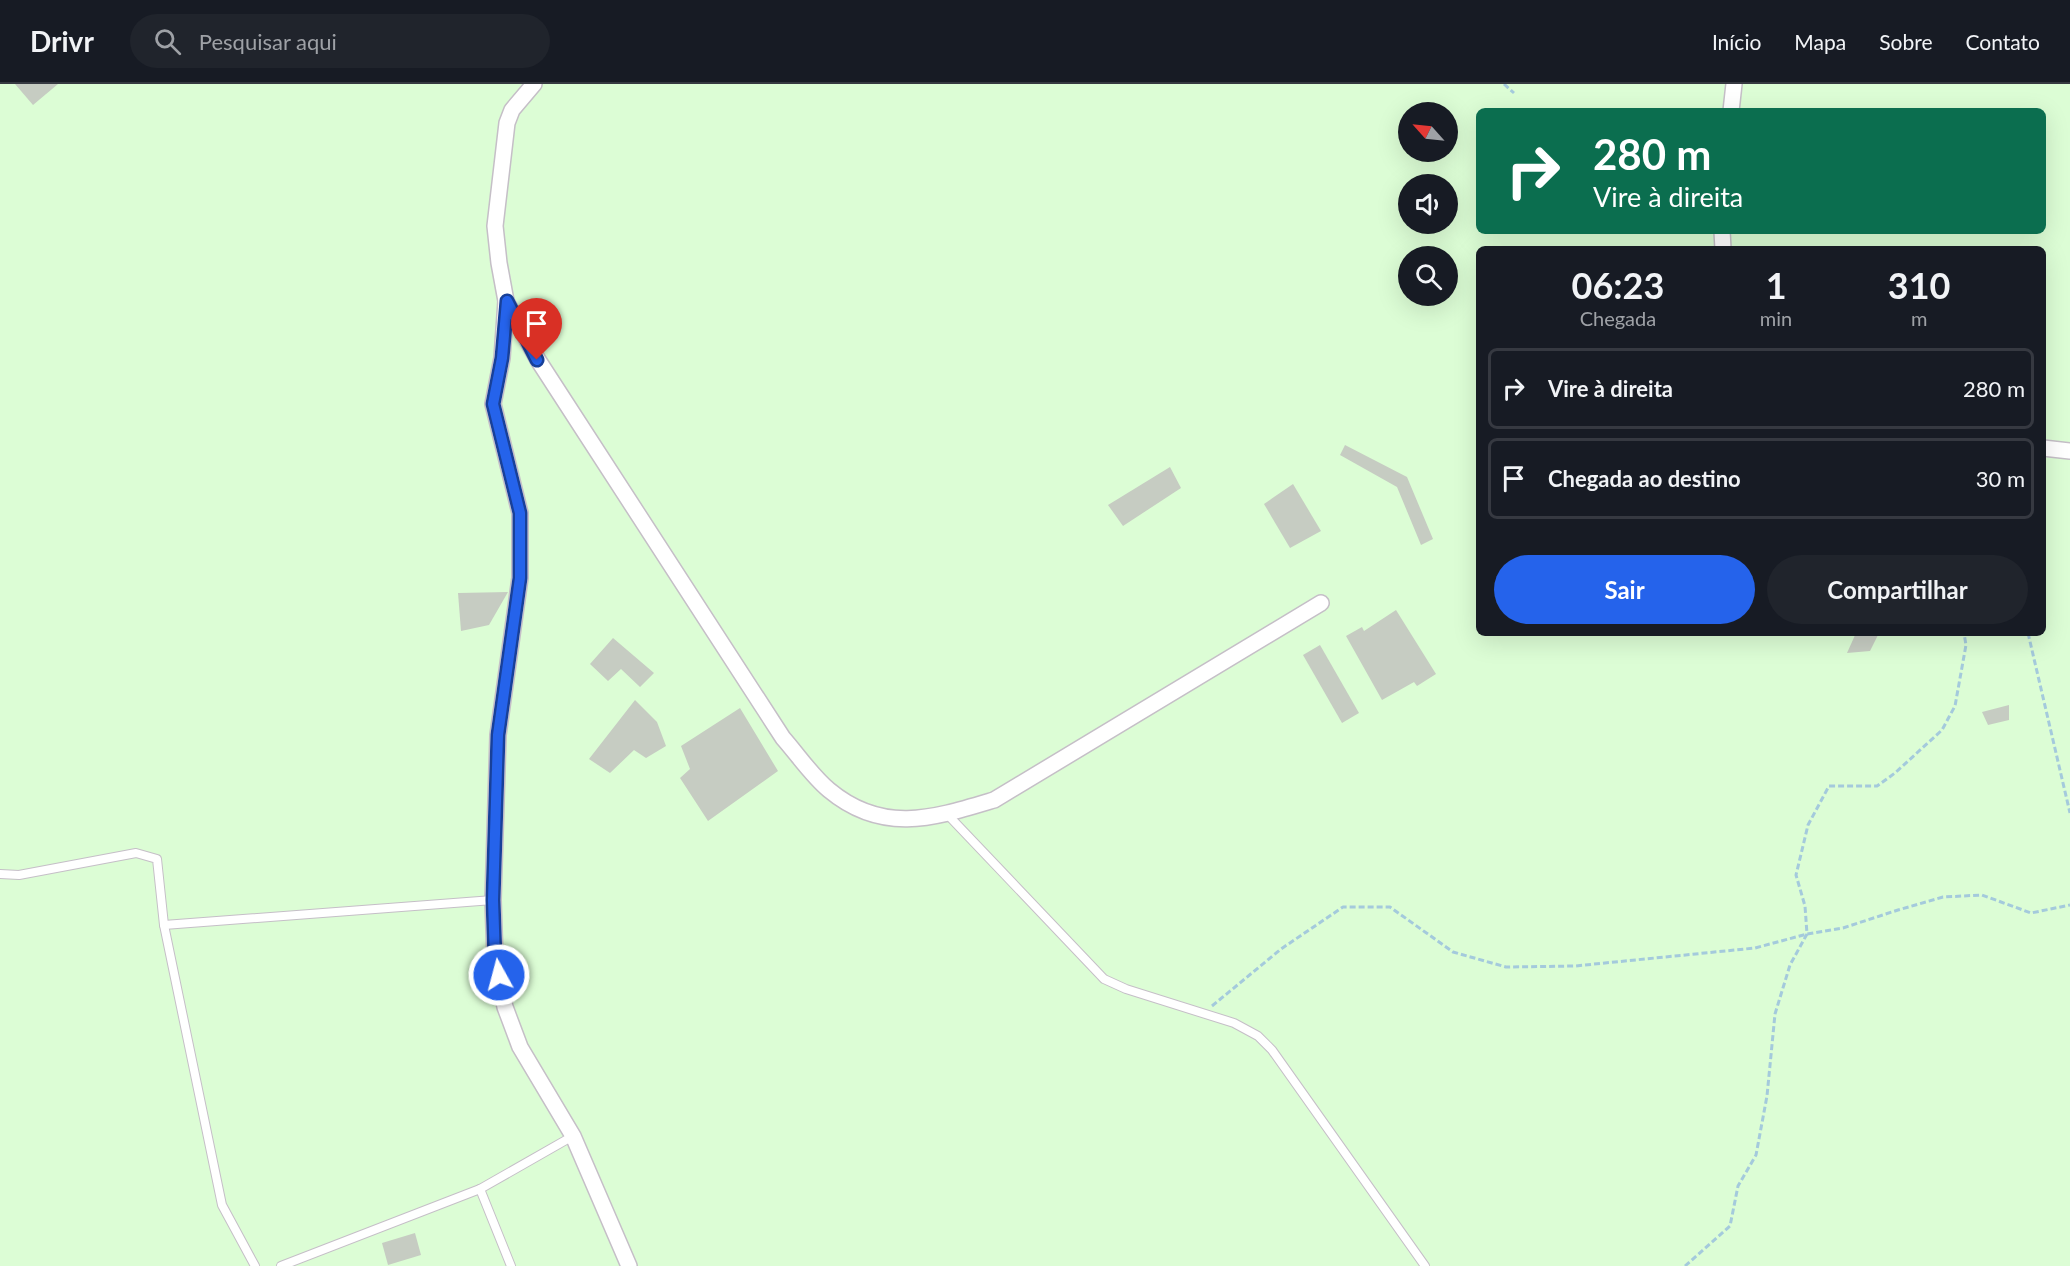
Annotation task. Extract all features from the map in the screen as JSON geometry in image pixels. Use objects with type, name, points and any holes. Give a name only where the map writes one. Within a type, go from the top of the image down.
[{"type":"street","points":[[534,84],[512,110],[507,123],[495,226],[499,263],[507,301],[537,360],[783,738],[828,789],[848,803],[874,816],[914,819],[946,814],[994,800],[1321,603]]},
{"type":"street","points":[[1731,108],[1734,84]]},
{"type":"street","points":[[507,301],[502,358],[493,404],[520,513],[520,578],[498,735],[493,900],[495,959],[505,1007],[520,1047],[573,1136],[629,1266]]},
{"type":"street","points":[[2046,448],[2070,451]]},
{"type":"lane","points":[[946,814],[1104,979],[1126,989],[1234,1023],[1258,1036],[1272,1050],[1425,1266]]},
{"type":"lane","points":[[0,874],[19,875],[136,853],[157,859],[164,925],[222,1205],[255,1266]]},
{"type":"lane","points":[[164,925],[493,900]]},
{"type":"lane","points":[[281,1266],[480,1189],[573,1136]]},
{"type":"lane","points":[[480,1189],[511,1266]]},
{"type":"path","points":[[1504,84],[1514,93]]},
{"type":"path","points":[[1685,1266],[1730,1226],[1738,1186],[1756,1155],[1767,1096],[1775,1014],[1790,965],[1807,934],[1804,906],[1796,875],[1808,825],[1829,786],[1877,786],[1942,730],[1955,706],[1966,645],[1964,636]]},
{"type":"path","points":[[2029,636],[2070,813]]},
{"type":"path","points":[[1204,1012],[1281,950],[1343,907],[1390,907],[1453,952],[1506,968],[1575,966],[1755,948],[1807,934],[1843,928],[1943,897],[1982,895],[2031,913],[2070,905]]},
{"type":"sand","points":[[0,84],[2070,84],[2070,1266],[0,1266]]},
{"type":"building","points":[[15,84],[58,84],[33,105]]},
{"type":"building","points":[[1345,445],[1407,477],[1433,539],[1421,545],[1397,487],[1340,455]]},
{"type":"building","points":[[1170,467],[1181,488],[1123,526],[1108,505]]},
{"type":"building","points":[[1293,484],[1321,531],[1290,548],[1264,504]]},
{"type":"building","points":[[508,592],[489,625],[461,631],[458,593]]},
{"type":"building","points":[[1396,610],[1436,674],[1417,686],[1414,682],[1382,700],[1346,636],[1362,627],[1364,631]]},
{"type":"building","points":[[1855,636],[1878,636],[1870,651],[1847,653]]},
{"type":"building","points":[[613,638],[654,673],[640,687],[621,669],[608,681],[590,664]]},
{"type":"building","points":[[1320,645],[1359,713],[1342,723],[1303,655]]},
{"type":"building","points":[[635,700],[657,722],[666,746],[646,758],[634,750],[610,773],[589,759]]},
{"type":"building","points":[[2009,705],[2009,720],[1988,725],[1982,712]]},
{"type":"building","points":[[740,708],[778,771],[708,821],[680,778],[690,769],[681,746]]},
{"type":"building","points":[[415,1233],[421,1255],[388,1265],[382,1243]]},
{"type":"route","points":[[499,975],[495,959],[493,900],[498,735],[520,578],[520,513],[493,404],[502,358],[507,301],[537,360]]}]
